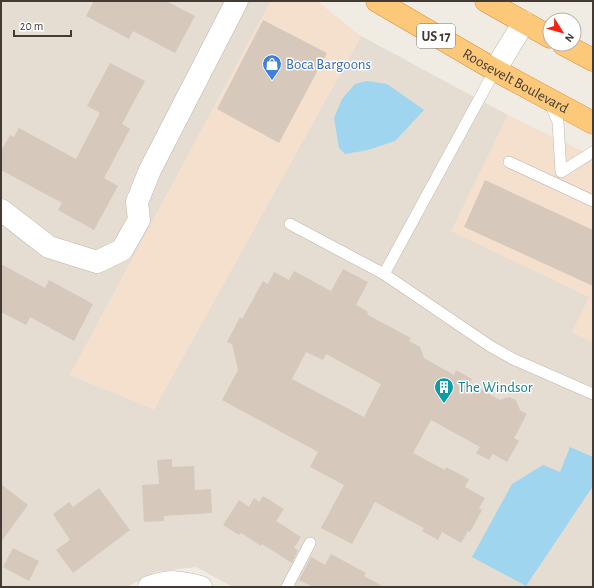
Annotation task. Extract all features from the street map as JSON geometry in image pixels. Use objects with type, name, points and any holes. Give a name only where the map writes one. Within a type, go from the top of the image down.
[{"type":"highway","name":"Roosevelt Boulevard","points":[[378,1],[495,70],[593,123]]},
{"type":"highway","points":[[486,1],[542,32]]},
{"type":"highway","points":[[578,52],[593,60]]},
{"type":"street","points":[[1,210],[50,247],[97,262],[122,250],[139,220],[137,202],[150,170],[237,1]]},
{"type":"street","points":[[495,70],[524,22]]},
{"type":"street","points":[[159,584],[187,583],[201,587]]},
{"type":"lane","points":[[384,274],[495,70]]},
{"type":"lane","points":[[549,100],[558,122],[561,172],[556,184]]},
{"type":"lane","points":[[561,172],[593,152]]},
{"type":"lane","points":[[509,162],[593,201]]},
{"type":"lane","points":[[290,224],[384,274],[490,346],[513,359],[593,394]]},
{"type":"lane","points":[[287,587],[310,543]]},
{"type":"shaded area","points":[[1,1],[271,1],[70,375],[154,409],[361,36],[508,115],[452,231],[590,297],[572,332],[593,342],[593,587],[233,587],[196,567],[155,572],[127,587],[1,587]]},
{"type":"shaded area","points":[[271,1],[317,1],[361,36],[154,409],[70,375]]},
{"type":"shaded area","points":[[508,115],[593,156],[593,342],[572,332],[589,297],[451,231]]},
{"type":"water","points":[[367,81],[387,84],[424,110],[395,141],[368,150],[345,154],[339,148],[334,118],[342,99],[355,84]]},
{"type":"water","points":[[570,447],[593,457],[593,486],[526,586],[472,557],[512,484],[543,465],[560,472]]},
{"type":"building","points":[[94,1],[166,1],[195,16],[175,53],[133,31],[129,39],[86,16]]},
{"type":"building","name":"Boca Bargoons","points":[[263,20],[327,53],[279,143],[217,109]]},
{"type":"building","points":[[110,63],[145,81],[122,124],[130,129],[104,178],[118,186],[94,230],[58,210],[62,203],[1,170],[1,151],[10,135],[14,137],[19,128],[76,159],[100,113],[87,106]]},
{"type":"building","points":[[485,180],[593,230],[593,286],[464,227]]},
{"type":"building","points":[[1,264],[45,288],[49,280],[93,304],[74,341],[30,317],[26,325],[1,312]]},
{"type":"building","name":"The Windsor","points":[[343,269],[368,282],[356,305],[367,311],[368,315],[411,338],[409,341],[420,347],[424,358],[454,375],[456,370],[472,379],[470,383],[500,400],[509,397],[516,400],[520,410],[527,414],[514,438],[519,441],[507,462],[493,454],[489,460],[476,453],[480,447],[431,420],[413,453],[445,470],[446,467],[469,479],[465,487],[485,498],[479,508],[482,510],[470,532],[468,531],[461,543],[442,532],[438,540],[422,531],[424,528],[375,502],[352,544],[321,528],[344,485],[310,467],[318,452],[222,400],[238,370],[232,344],[227,342],[240,317],[242,319],[263,281],[268,284],[274,272],[289,280],[294,271],[331,291]],"holes":[[[306,352],[323,360],[326,354],[381,384],[364,417],[292,379]]]},
{"type":"building","points":[[172,459],[172,467],[194,466],[195,490],[211,489],[212,513],[164,516],[164,521],[144,522],[142,485],[159,484],[157,460]]},
{"type":"building","points":[[1,484],[28,505],[1,542]]},
{"type":"building","points":[[99,488],[130,530],[73,573],[56,550],[70,540],[53,514],[69,502],[73,507]]},
{"type":"building","points":[[263,496],[284,509],[276,521],[301,537],[294,548],[298,550],[292,563],[262,544],[261,546],[241,533],[239,535],[223,525],[239,500],[249,507],[254,498],[259,502]]},
{"type":"building","points":[[13,548],[39,561],[29,581],[3,567]]},
{"type":"building","points":[[331,554],[366,573],[364,576],[384,587],[313,587],[299,580],[311,557],[325,565]]},
{"type":"place","name":"Boca Bargoons","points":[[272,81]]},
{"type":"place","name":"The Windsor","points":[[444,404]]}]
